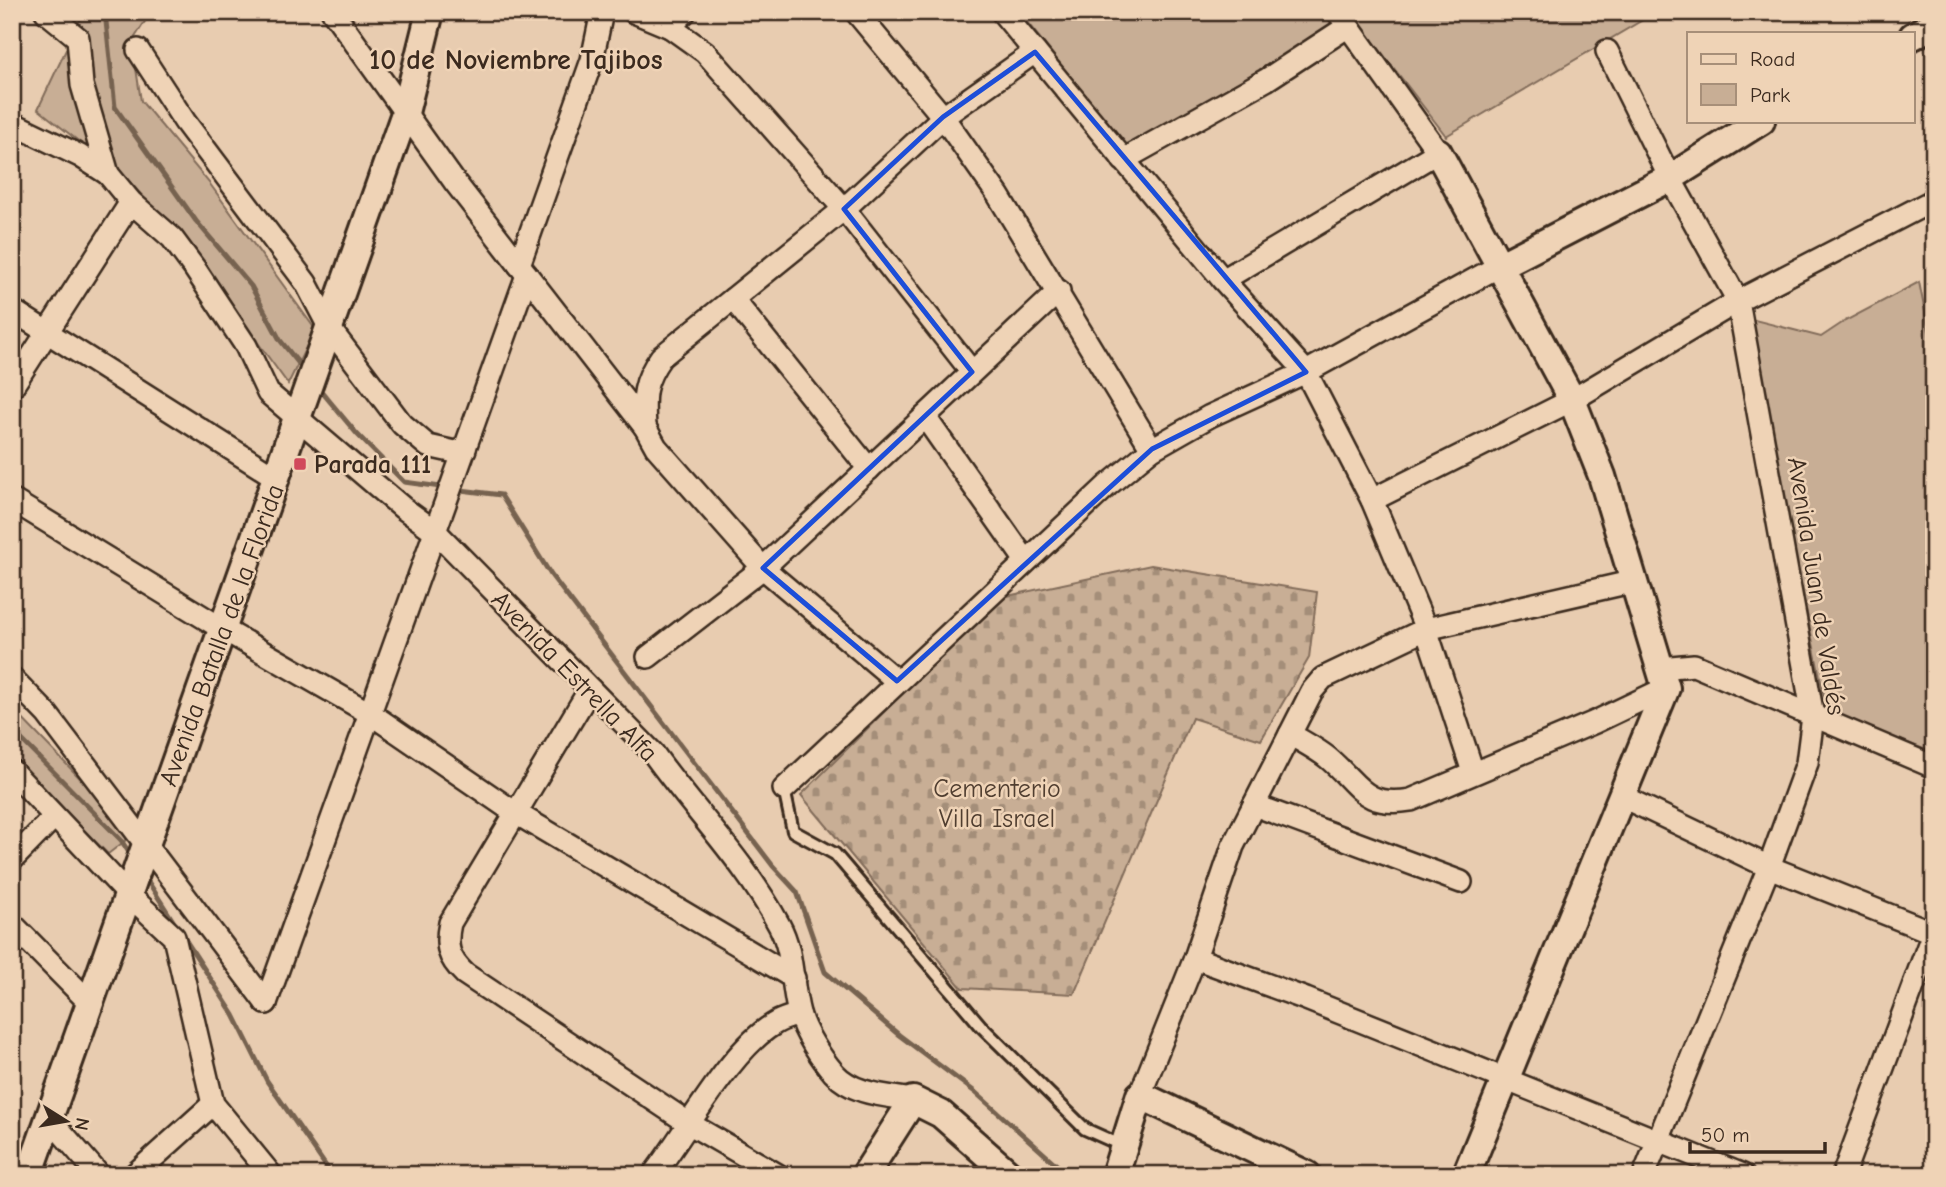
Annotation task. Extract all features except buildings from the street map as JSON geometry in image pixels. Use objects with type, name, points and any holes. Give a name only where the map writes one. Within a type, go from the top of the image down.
[{"type":"street","points":[[46,12],[78,37],[82,85],[108,174]]},
{"type":"street","points":[[333,12],[523,270],[645,427],[656,447],[763,568],[897,681]]},
{"type":"street","name":"Avenida Batalla de la Florida","points":[[29,1175],[405,113],[430,12]]},
{"type":"street","points":[[12,678],[47,714],[266,1003],[465,449],[592,60],[602,12]]},
{"type":"street","points":[[634,12],[670,27],[705,52],[844,209],[972,372]]},
{"type":"street","points":[[670,27],[685,12]]},
{"type":"street","points":[[856,12],[943,117],[1059,291],[1152,449]]},
{"type":"street","points":[[1002,12],[1223,280],[1306,372],[1372,500],[1426,629],[1473,772]]},
{"type":"street","points":[[1123,160],[1266,80],[1343,20],[1438,152],[1572,400],[1602,476],[1662,678],[1623,797],[1466,1175]]},
{"type":"street","points":[[1914,35],[1934,24]]},
{"type":"street","points":[[138,50],[185,122],[306,283],[330,329],[402,424],[417,438],[441,451],[465,449]]},
{"type":"street","name":"Avenida Juan de Valdés","points":[[1607,51],[1670,178],[1738,302],[1813,716],[1807,763],[1769,867],[1644,1175]]},
{"type":"street","points":[[645,427],[643,402],[647,376],[661,357],[844,209],[943,117],[1035,52]]},
{"type":"street","points":[[783,789],[1026,561],[1152,449],[1210,416],[1306,372],[1501,265],[1670,178],[1759,122]]},
{"type":"street","points":[[12,123],[80,156],[108,174]]},
{"type":"street","points":[[1223,280],[1438,152]]},
{"type":"street","name":"Avenida Estrella Alfa","points":[[108,174],[131,202],[172,238],[246,346],[268,393],[403,508],[436,531],[653,753],[680,791],[735,854],[780,927],[794,978],[799,1014],[834,1073],[851,1087],[913,1100],[941,1114],[1010,1175]]},
{"type":"street","points":[[1372,500],[1572,400],[1738,302],[1934,201]]},
{"type":"street","points":[[12,387],[131,202]]},
{"type":"street","points":[[648,657],[763,568],[1059,291]]},
{"type":"street","points":[[733,299],[869,468]]},
{"type":"street","points":[[12,310],[277,478]]},
{"type":"street","points":[[925,416],[1026,561]]},
{"type":"street","points":[[12,500],[221,628],[371,714],[514,811],[794,978]]},
{"type":"street","points":[[1115,1175],[1140,1096],[1195,958],[1233,846],[1312,691],[1323,678],[1426,629],[1635,581]]},
{"type":"street","points":[[1290,734],[1328,758],[1372,800],[1391,803],[1411,800],[1595,722],[1662,678],[1694,665],[1934,767]]},
{"type":"street","points":[[590,690],[514,811],[450,923],[446,940],[450,960],[465,974],[690,1124],[778,1175]]},
{"type":"street","points":[[12,771],[129,895],[174,937],[214,1104],[271,1175]]},
{"type":"street","points":[[1623,797],[1769,867],[1933,933],[1843,1175]]},
{"type":"street","points":[[1254,805],[1461,882]]},
{"type":"street","points":[[12,860],[54,817]]},
{"type":"street","points":[[12,924],[90,1003]]},
{"type":"street","points":[[1195,958],[1743,1175]]},
{"type":"street","points":[[653,1175],[746,1049],[774,1024],[799,1014]]},
{"type":"street","points":[[1140,1096],[1307,1175]]},
{"type":"street","points":[[865,1175],[913,1100]]},
{"type":"street","points":[[134,1175],[214,1104]]},
{"type":"street","points":[[49,1118],[99,1175]]},
{"type":"street","points":[[12,1158],[29,1175]]},
{"type":"lane","points":[[783,789],[793,831],[835,854],[981,1026],[1085,1129],[1124,1146]]},
{"type":"highlighted area","points":[[1035,52],[1306,372],[1152,449],[897,681],[763,568],[972,372],[844,209],[943,117]]},
{"type":"green space","points":[[75,12],[151,12],[132,42],[141,101],[210,184],[315,329],[288,384],[194,255],[130,182],[38,109],[81,18]]},
{"type":"green space","points":[[1019,12],[1656,12],[1446,136],[1353,15],[1127,147]]},
{"type":"green space","points":[[1919,282],[1934,357],[1934,753],[1827,712],[1747,318],[1821,337],[1845,321]]},
{"type":"green space","name":"Cementerio Villa Israel","points":[[1151,565],[1317,592],[1309,658],[1261,740],[1192,718],[1074,994],[962,988],[801,795],[998,598]]},
{"type":"green space","points":[[12,708],[134,834],[108,854],[12,758]]},
{"type":"waterway","points":[[105,12],[115,107],[196,221],[251,286],[280,340],[304,370]]},
{"type":"waterway","points":[[317,386],[357,434],[404,482],[441,487]]},
{"type":"waterway","points":[[461,490],[501,495],[551,575],[773,866],[797,892],[825,972],[899,1035],[975,1092],[1068,1175]]},
{"type":"waterway","points":[[12,730],[121,840],[128,851]]},
{"type":"waterway","points":[[149,883],[177,927]]},
{"type":"waterway","points":[[183,936],[234,1015],[267,1081],[332,1175]]},
{"type":"place","name":"Parada 111","points":[[300,464]]},
{"type":"district","name":"10 de Noviembre Tajibos","points":[[516,59]]}]
